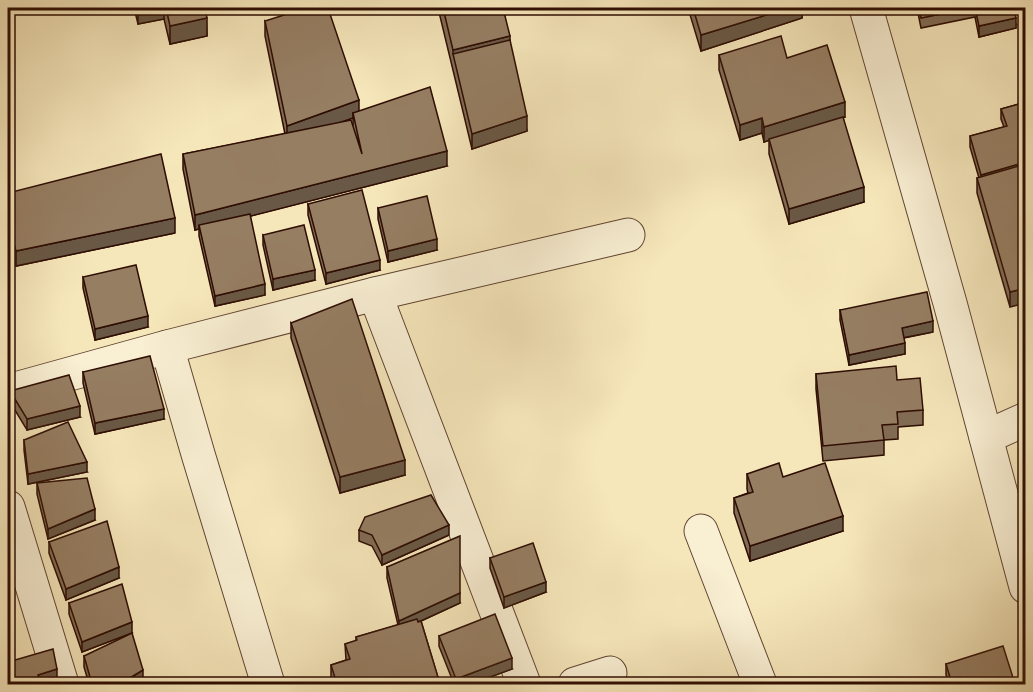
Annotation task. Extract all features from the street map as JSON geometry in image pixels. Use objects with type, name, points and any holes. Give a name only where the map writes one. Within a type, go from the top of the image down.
[{"type":"street","points":[[866,8],[1026,587]]},
{"type":"street","points":[[8,391],[375,294],[628,235]]},
{"type":"street","points":[[375,294],[524,684]]},
{"type":"street","points":[[168,347],[268,684]]},
{"type":"street","points":[[986,437],[1026,419]]},
{"type":"street","points":[[8,507],[62,684]]},
{"type":"street","points":[[701,531],[760,684]]},
{"type":"street","points":[[19,663],[53,653]]},
{"type":"street","points":[[575,684],[610,673]]},
{"type":"building","points":[[166,8],[205,8],[207,18],[170,26]]},
{"type":"building","points":[[306,8],[328,8],[359,100],[287,126],[265,21]]},
{"type":"building","points":[[443,8],[503,8],[510,36],[453,50]]},
{"type":"building","points":[[693,8],[789,8],[701,35]]},
{"type":"building","points":[[919,8],[971,8],[921,18]]},
{"type":"building","points":[[975,8],[1014,8],[1016,18],[979,26]]},
{"type":"building","points":[[781,36],[787,58],[827,45],[845,102],[764,127],[762,118],[740,125],[719,55]]},
{"type":"building","points":[[510,40],[527,116],[472,134],[453,54]]},
{"type":"building","points":[[430,87],[447,151],[195,215],[183,154],[351,120],[362,154],[353,113]]},
{"type":"building","points":[[1026,102],[1026,162],[981,175],[970,136],[1007,126],[1001,109]]},
{"type":"building","points":[[843,117],[864,187],[789,209],[769,139]]},
{"type":"building","points":[[161,154],[175,218],[16,251],[8,223],[8,193]]},
{"type":"building","points":[[1026,164],[1026,288],[1010,292],[977,178]]},
{"type":"building","points":[[362,190],[380,260],[326,273],[308,204]]},
{"type":"building","points":[[427,196],[437,239],[388,251],[378,208]]},
{"type":"building","points":[[250,214],[265,284],[215,296],[199,225]]},
{"type":"building","points":[[304,225],[315,270],[273,279],[263,235]]},
{"type":"building","points":[[136,265],[148,316],[95,329],[83,277]]},
{"type":"building","points":[[927,292],[933,321],[902,328],[905,343],[849,355],[840,310]]},
{"type":"building","points":[[352,299],[405,460],[340,477],[291,323]]},
{"type":"building","points":[[150,356],[164,409],[95,423],[83,372]]},
{"type":"building","points":[[896,366],[897,380],[920,378],[923,410],[897,412],[898,424],[882,425],[884,440],[823,446],[816,374]]},
{"type":"building","points":[[69,375],[80,406],[27,419],[10,391]]},
{"type":"building","points":[[68,422],[87,462],[28,474],[24,440]]},
{"type":"building","points":[[779,463],[783,477],[825,463],[843,516],[750,546],[734,498],[753,492],[747,474]]},
{"type":"building","points":[[87,478],[95,509],[48,529],[37,483]]},
{"type":"building","points":[[431,495],[449,525],[382,555],[372,535],[359,530],[365,517]]},
{"type":"building","points":[[107,521],[119,567],[66,589],[49,542]]},
{"type":"building","points":[[460,536],[460,593],[399,621],[387,567]]},
{"type":"building","points":[[533,543],[546,582],[504,597],[490,558]]},
{"type":"building","points":[[122,584],[132,622],[82,642],[69,603]]},
{"type":"building","points":[[495,614],[512,658],[456,679],[439,636]]},
{"type":"building","points":[[417,619],[418,622],[421,621],[440,684],[337,684],[331,665],[350,659],[345,644],[357,640],[356,637]]},
{"type":"building","points":[[132,633],[143,670],[120,684],[92,684],[84,656]]},
{"type":"building","points":[[1003,646],[1015,684],[952,684],[946,664]]},
{"type":"building","points":[[53,649],[57,669],[38,675],[41,684],[8,684],[8,662]]}]
